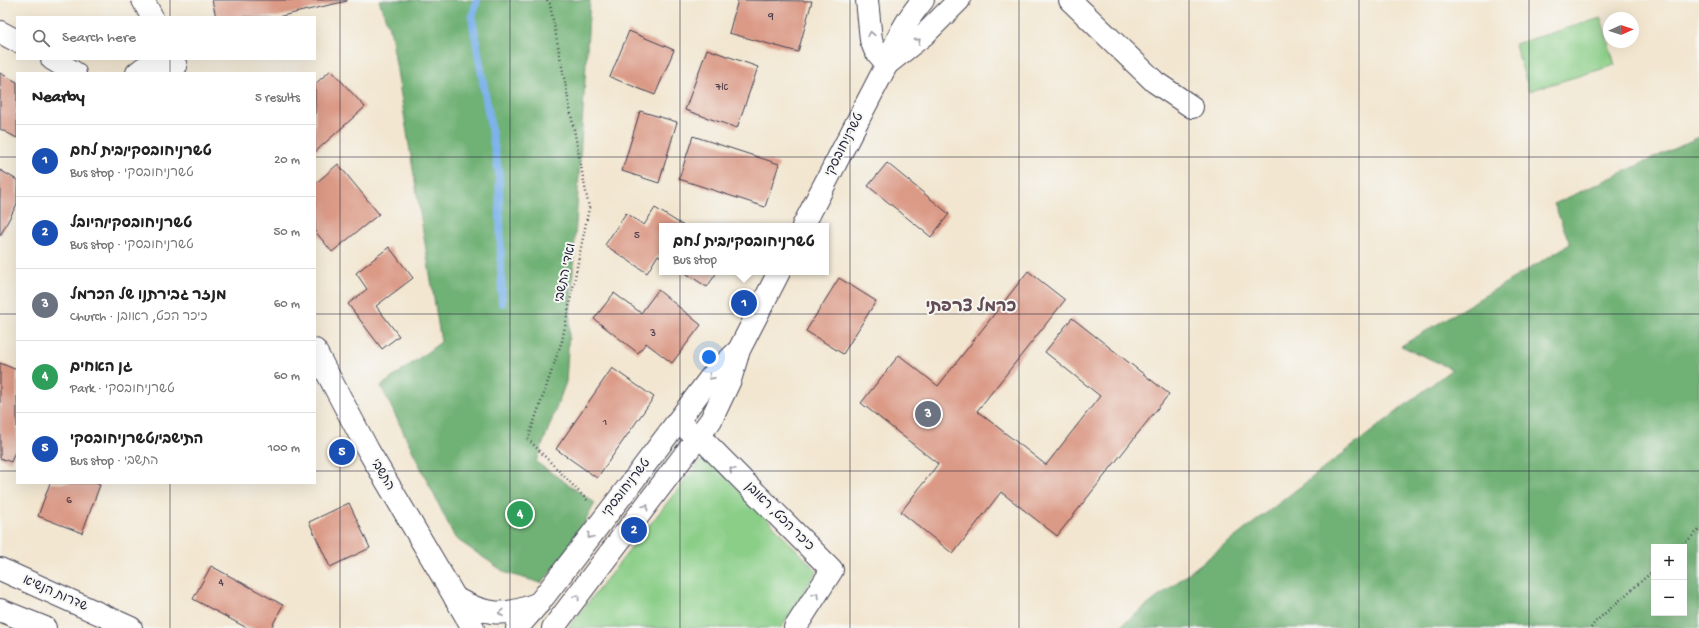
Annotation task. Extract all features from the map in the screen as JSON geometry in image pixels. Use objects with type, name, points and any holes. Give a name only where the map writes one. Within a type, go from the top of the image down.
[{"type":"street","points":[[143,0],[151,16]]},
{"type":"street","points":[[867,0],[871,40],[875,50],[886,64]]},
{"type":"street","name":"טשרניחובסקי","points":[[805,223],[886,64],[897,37],[908,18],[923,0]]},
{"type":"street","name":"טשרניחובסקי","points":[[886,64],[925,34],[959,0]]},
{"type":"street","points":[[1070,0],[1155,82],[1192,107]]},
{"type":"street","points":[[0,32],[16,40]]},
{"type":"street","points":[[54,60],[73,72]]},
{"type":"street","points":[[139,72],[148,66],[157,63],[166,63],[176,66]]},
{"type":"street","name":"טשרניחובסקי","points":[[553,628],[700,437],[722,402],[739,350],[777,275]]},
{"type":"street","name":"טשרניחובסקי","points":[[517,628],[539,603],[711,377],[739,350]]},
{"type":"street","name":"התשבי","points":[[316,352],[368,450],[454,598],[474,628]]},
{"type":"street","name":"כיכר הכט, ראובן","points":[[671,431],[675,429],[687,430],[700,437],[832,570],[794,628]]},
{"type":"street","name":"שדרות הנשיא","points":[[0,569],[131,628]]},
{"type":"street","points":[[454,598],[479,610],[490,613],[505,613],[522,610],[539,603]]},
{"type":"street","points":[[0,610],[45,628]]},
{"type":"path","name":"ואדי התשבי","points":[[547,0],[550,4],[589,208],[562,342],[528,439],[604,518]]},
{"type":"path","points":[[1683,544],[1699,530]]},
{"type":"path","points":[[1591,628],[1595,622],[1651,573]]},
{"type":"green space","points":[[379,0],[590,0],[566,382],[536,462],[595,503],[567,555],[541,583],[506,573],[455,538],[381,386],[441,342],[391,34]]},
{"type":"green space","points":[[1601,18],[1603,25],[1603,48],[1610,48],[1615,65],[1529,91],[1515,44]]},
{"type":"green space","points":[[1699,137],[1699,628],[1118,628],[1452,369],[1401,346],[1570,244],[1554,204]]},
{"type":"green space","points":[[705,455],[817,571],[781,628],[568,628]]},
{"type":"building","points":[[212,0],[347,0],[281,16],[216,16]]},
{"type":"building","points":[[738,0],[812,1],[798,52],[729,33]]},
{"type":"building","points":[[629,31],[674,50],[655,95],[610,77]]},
{"type":"building","points":[[707,49],[758,67],[737,128],[685,110]]},
{"type":"building","points":[[331,70],[365,107],[316,151],[316,83]]},
{"type":"building","points":[[0,73],[16,81],[16,137],[0,129]]},
{"type":"building","points":[[640,111],[677,122],[659,183],[622,171]]},
{"type":"building","points":[[693,136],[779,164],[765,207],[679,179]]},
{"type":"building","points":[[887,163],[949,214],[931,237],[868,186]]},
{"type":"building","points":[[338,164],[379,214],[332,252],[316,232],[316,183]]},
{"type":"building","points":[[0,170],[16,179],[16,206],[0,236]]},
{"type":"building","points":[[655,208],[679,223],[659,223],[659,256],[658,255],[647,273],[605,245],[626,213],[644,225]]},
{"type":"building","points":[[389,247],[413,278],[376,306],[399,336],[382,349],[348,304],[367,289],[356,273]]},
{"type":"building","points":[[1028,271],[1065,300],[977,411],[1046,465],[1100,396],[1045,352],[1072,318],[1169,394],[1057,536],[1001,492],[953,554],[901,512],[938,464],[861,403],[899,355],[938,386]]},
{"type":"building","points":[[689,275],[715,275],[707,287]]},
{"type":"building","points":[[839,278],[876,301],[843,354],[806,331]]},
{"type":"building","points":[[658,290],[701,325],[672,363],[646,343],[638,353],[594,319],[614,293],[641,313]]},
{"type":"building","points":[[0,363],[16,370],[16,450],[11,462],[0,458]]},
{"type":"building","points":[[612,368],[654,397],[597,478],[556,449]]},
{"type":"building","points":[[50,484],[100,485],[82,533],[38,516]]},
{"type":"building","points":[[349,503],[370,548],[330,567],[309,522]]},
{"type":"building","points":[[211,566],[283,605],[271,628],[247,628],[193,599]]},
{"type":"waterway","points":[[477,0],[472,18],[499,174],[502,303]]},
{"type":"place","name":"טשרניחובסקי/בית לחם","points":[[744,303]]},
{"type":"place","name":"מנזר גבירתנו של הכרמל","points":[[928,414]]},
{"type":"place","name":"התישבי/טשרניחובסקי","points":[[342,452]]},
{"type":"place","name":"גן האחים","points":[[520,514]]},
{"type":"place","name":"טשרניחובסקי/היובל","points":[[634,530]]},
{"type":"district","name":"כרמל צרפתי","points":[[971,308]]}]
